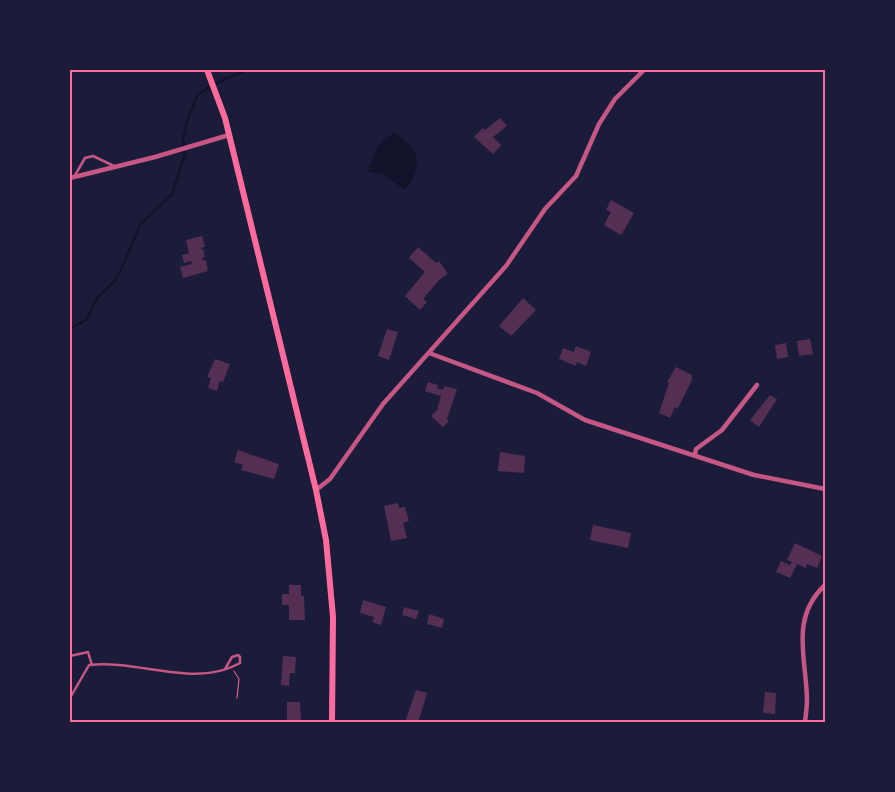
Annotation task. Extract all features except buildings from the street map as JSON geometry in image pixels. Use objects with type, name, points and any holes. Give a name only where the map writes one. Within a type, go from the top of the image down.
[{"type":"main road","points":[[207,70],[229,134],[316,490],[326,540],[333,617],[332,722]]},
{"type":"street","points":[[316,490],[330,479],[364,427],[506,266],[544,208],[576,176],[599,124],[615,99],[644,70]]},
{"type":"street","points":[[72,177],[116,167],[229,134]]},
{"type":"street","points":[[429,353],[537,394],[585,420],[695,454],[754,476],[825,489]]},
{"type":"street","points":[[695,454],[696,449],[722,430],[757,386]]},
{"type":"street","points":[[805,722],[807,700],[801,633],[816,594],[825,585]]},
{"type":"lane","points":[[72,177],[84,158],[93,156],[116,167]]},
{"type":"lane","points":[[70,656],[88,652],[92,665]]},
{"type":"lane","points":[[70,698],[85,670],[92,665],[120,664],[194,675],[206,675],[225,669],[230,667],[240,664],[241,660],[238,655],[232,657],[225,669]]},
{"type":"path","points":[[230,667],[239,679],[237,698]]},
{"type":"shaded area","points":[[395,133],[410,145],[417,159],[417,165],[410,184],[404,189],[382,174],[368,172],[374,154],[380,144]]},
{"type":"waterway","points":[[70,329],[87,319],[97,298],[113,283],[120,272],[140,225],[172,194],[185,154],[183,139],[187,121],[197,96],[212,85],[246,70]]}]
